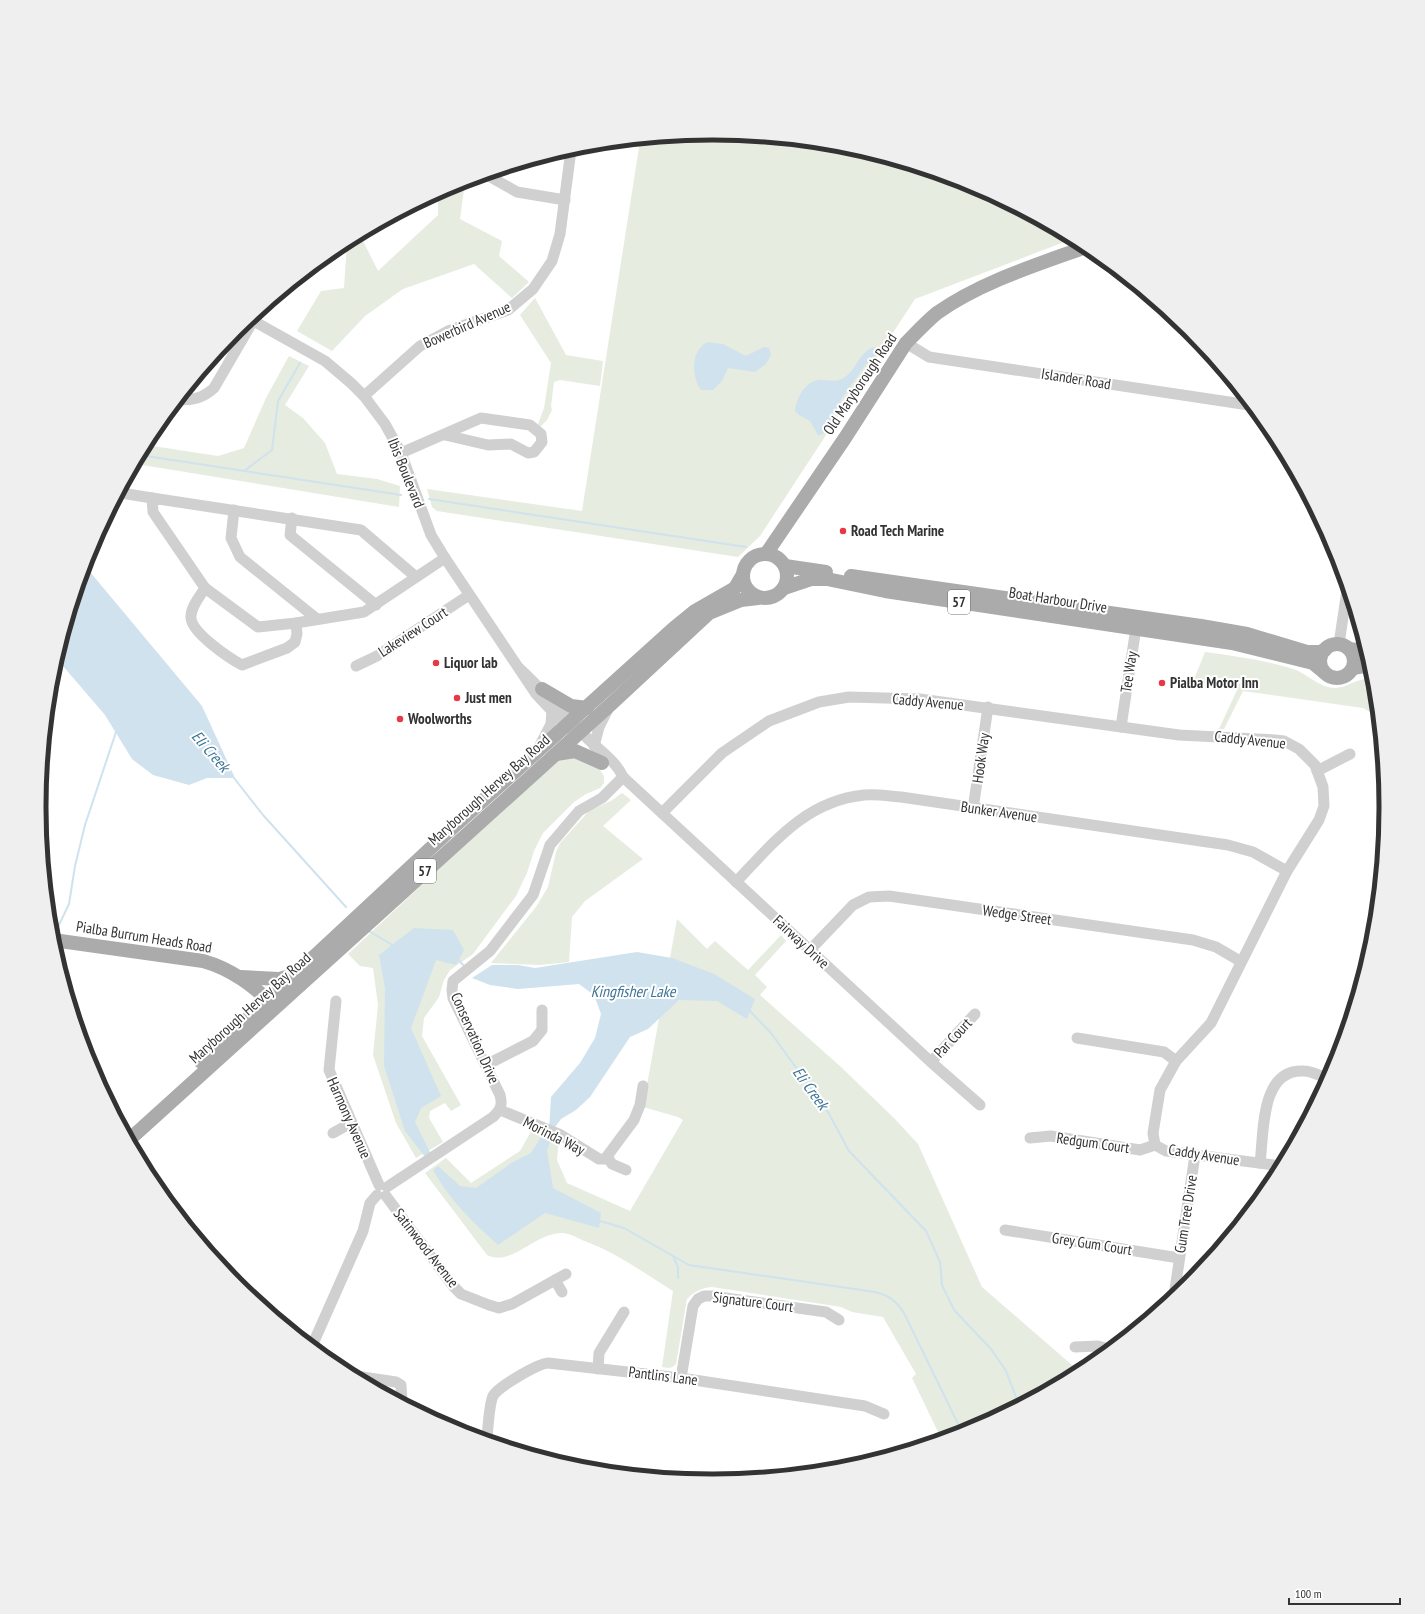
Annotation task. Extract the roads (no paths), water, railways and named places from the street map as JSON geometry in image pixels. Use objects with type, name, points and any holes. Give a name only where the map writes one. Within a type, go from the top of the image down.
[{"type":"main road","name":"Old Maryborough Road","points":[[766,554],[845,438],[906,343],[936,314],[960,298],[1017,272],[1078,250]]},
{"type":"main road","name":"57","points":[[742,576],[745,565],[753,557],[766,554],[776,556],[785,566]]},
{"type":"main road","points":[[784,588],[788,576],[785,566]]},
{"type":"main road","name":"Boat Harbour Drive","points":[[785,566],[1137,623],[1277,653],[1313,663],[1324,672]]},
{"type":"main road","points":[[742,576],[746,589],[758,598]]},
{"type":"main road","name":"Maryborough Hervey Bay Road","points":[[129,1128],[165,1093],[272,1004],[555,754],[587,708],[695,611],[735,588],[742,576]]},
{"type":"main road","name":"Boat Harbour Drive","points":[[784,588],[811,579],[828,579],[885,592],[1137,623],[1247,634],[1307,652],[1320,652],[1325,650]]},
{"type":"main road","name":"57","points":[[758,598],[767,599],[778,595],[784,588]]},
{"type":"main road","name":"Maryborough Hervey Bay Road","points":[[133,1136],[272,1004],[294,975],[535,755],[610,705],[708,613],[741,600],[758,598]]},
{"type":"main road","name":"57","points":[[1325,650],[1332,645],[1344,647]]},
{"type":"main road","points":[[1344,647],[1360,650]]},
{"type":"main road","points":[[1344,647],[1354,660],[1353,668]]},
{"type":"main road","points":[[1324,672],[1320,661],[1325,650]]},
{"type":"main road","name":"57","points":[[1324,672],[1330,676],[1342,677],[1348,674],[1353,668],[1363,666]]},
{"type":"main road","points":[[542,689],[571,706],[587,708]]},
{"type":"main road","points":[[555,754],[575,751],[602,763]]},
{"type":"main road","name":"Pialba Burrum Heads Road","points":[[60,941],[203,961],[220,965],[241,978],[272,1004]]},
{"type":"main road","points":[[241,978],[279,979],[294,975]]},
{"type":"street","name":"Bowerbird Avenue","points":[[364,396],[420,346],[448,331],[508,310],[533,289],[552,261],[560,234],[570,156]]},
{"type":"street","points":[[492,178],[517,192],[565,200]]},
{"type":"street","name":"Ibis Boulevard","points":[[255,322],[325,361],[364,396],[385,424],[401,453],[431,535],[445,558],[536,694],[552,711],[573,729]]},
{"type":"street","points":[[185,400],[195,400],[206,395],[214,388],[244,334]]},
{"type":"street","name":"Islander Road","points":[[906,343],[929,357],[1243,404]]},
{"type":"street","points":[[401,453],[481,418],[530,425],[541,434],[542,442],[534,452],[528,453],[511,444],[488,445],[445,435]]},
{"type":"street","points":[[125,494],[292,518],[361,530],[416,577]]},
{"type":"street","points":[[152,498],[153,512],[205,588],[258,627],[296,623],[364,612],[445,558]]},
{"type":"street","points":[[234,510],[231,538],[240,557],[317,619]]},
{"type":"street","points":[[292,518],[290,535],[376,605]]},
{"type":"street","points":[[205,588],[190,618],[194,628],[232,660],[242,665],[287,648],[295,642],[297,634],[296,623]]},
{"type":"street","name":"Lakeview Court","points":[[356,666],[377,656],[469,595]]},
{"type":"street","points":[[1344,647],[1346,601]]},
{"type":"street","name":"Tee Way","points":[[1121,727],[1137,623]]},
{"type":"street","name":"Ibis Boulevard","points":[[519,668],[542,689],[573,729]]},
{"type":"street","name":"Caddy Avenue","points":[[662,814],[722,753],[769,721],[819,702],[849,697],[920,699],[1180,734],[1284,741],[1299,749],[1309,758],[1317,771],[1323,787],[1324,806],[1319,820],[1287,871],[1240,961],[1211,1023],[1176,1061],[1160,1090],[1153,1133],[1155,1145],[1166,1151],[1274,1165]]},
{"type":"street","points":[[594,746],[599,727],[610,705]]},
{"type":"street","name":"Hook Way","points":[[974,809],[988,707]]},
{"type":"street","points":[[535,755],[551,724],[552,711]]},
{"type":"street","name":"Fairway Drive","points":[[573,729],[619,769],[623,777],[662,814],[931,1062],[980,1105]]},
{"type":"street","name":"Fairway Drive","points":[[573,729],[602,763],[614,774],[623,777]]},
{"type":"street","points":[[1317,771],[1350,754]]},
{"type":"street","name":"Conservation Drive","points":[[500,1110],[502,1102],[500,1095],[453,998],[453,981],[490,951],[534,895],[550,845],[579,811],[602,798],[623,777]]},
{"type":"street","name":"Bunker Avenue","points":[[736,882],[779,836],[805,815],[837,800],[865,795],[901,797],[974,809],[1228,845],[1253,852],[1287,871]]},
{"type":"street","name":"Wedge Street","points":[[810,950],[853,905],[869,897],[889,896],[1193,940],[1216,947],[1240,961]]},
{"type":"street","name":"Harmony Avenue","points":[[336,1001],[329,1070],[382,1191]]},
{"type":"street","points":[[486,1065],[533,1041],[542,1030],[542,1010]]},
{"type":"street","name":"Par Court","points":[[931,1062],[975,1014]]},
{"type":"street","points":[[1077,1038],[1164,1052],[1176,1061]]},
{"type":"street","points":[[1260,1163],[1269,1094],[1277,1081],[1288,1073],[1304,1071],[1322,1076]]},
{"type":"street","points":[[608,1158],[634,1120],[640,1105],[644,1086]]},
{"type":"street","points":[[314,1341],[363,1231],[370,1203],[382,1191],[492,1118],[500,1110]]},
{"type":"street","name":"Morinda Way","points":[[500,1110],[559,1134],[599,1159],[608,1158],[612,1164],[626,1170]]},
{"type":"street","points":[[333,1132],[351,1123]]},
{"type":"street","name":"Redgum Court","points":[[1030,1138],[1051,1136],[1140,1150],[1155,1145]]},
{"type":"street","name":"Gum Tree Drive","points":[[1175,1286],[1195,1155]]},
{"type":"street","name":"Satinwood Avenue","points":[[382,1191],[452,1286],[461,1294],[489,1306],[499,1308],[512,1304],[566,1274]]},
{"type":"street","name":"Grey Gum Court","points":[[1005,1230],[1179,1258]]},
{"type":"street","points":[[555,1280],[562,1292]]},
{"type":"street","name":"Signature Court","points":[[681,1378],[693,1306],[698,1299],[704,1296],[729,1298],[826,1312],[840,1320]]},
{"type":"street","points":[[598,1369],[599,1353],[624,1312]]},
{"type":"street","points":[[1075,1346],[1102,1347]]},
{"type":"street","name":"Pantlins Lane","points":[[488,1434],[493,1397],[498,1391],[536,1366],[548,1363],[681,1378],[865,1406],[884,1414]]},
{"type":"street","points":[[369,1378],[396,1382],[401,1385],[402,1396]]},
{"type":"water","points":[[707,342],[723,344],[746,356],[764,347],[769,348],[771,355],[766,364],[755,372],[728,368],[722,381],[713,390],[701,390],[695,378],[694,364],[698,351]]},
{"type":"water","points":[[874,347],[878,349],[876,355],[866,364],[842,398],[823,434],[818,435],[810,421],[795,411],[799,396],[813,381],[835,381],[842,379],[849,374],[861,357],[869,349]]},
{"type":"water","points":[[89,571],[202,706],[235,778],[207,778],[189,785],[153,775],[132,759],[105,715],[62,665],[81,593]]},
{"type":"water","points":[[414,928],[453,930],[464,950],[456,965],[436,960],[411,1028],[441,1096],[421,1108],[415,1122],[431,1154],[426,1158],[405,1131],[384,1066],[385,988],[379,955]]},
{"type":"water","name":"Kingfisher Lake","points":[[637,952],[672,958],[714,974],[755,999],[747,1019],[717,1001],[679,1000],[648,1029],[630,1037],[590,1097],[576,1110],[561,1119],[552,1131],[549,1130],[551,1097],[580,1063],[595,1038],[601,1014],[594,995],[579,984],[518,989],[490,985],[472,978],[492,965],[518,965],[535,968]]},
{"type":"water","points":[[541,1137],[550,1142],[547,1150],[553,1188],[601,1213],[599,1228],[545,1213],[498,1245],[471,1219],[447,1192],[433,1170],[438,1166],[460,1186],[476,1188],[513,1162],[531,1153]]},
{"type":"waterway","points":[[244,471],[272,450],[278,401],[300,363]]},
{"type":"waterway","points":[[146,456],[401,495]]},
{"type":"waterway","points":[[429,499],[746,547]]},
{"type":"waterway","points":[[58,928],[69,904],[75,866],[85,825],[116,732]]},
{"type":"waterway","name":"Eli Creek","points":[[234,778],[263,815],[346,907]]},
{"type":"waterway","name":"Eli Creek","points":[[369,931],[394,946]]},
{"type":"waterway","name":"Eli Creek","points":[[457,958],[464,966]]},
{"type":"waterway","name":"Eli Creek","points":[[749,1010],[771,1033],[828,1112],[849,1151],[926,1231],[940,1262],[942,1285],[954,1310],[991,1349],[1006,1371],[1016,1397],[1018,1399]]},
{"type":"waterway","points":[[600,1221],[624,1228],[689,1265],[875,1292],[888,1297],[895,1302],[904,1313],[959,1426]]},
{"type":"waterway","points":[[673,1256],[678,1267],[678,1278]]},
{"type":"place","name":"Road Tech Marine","points":[[843,531]]},
{"type":"place","name":"Liquor lab","points":[[436,663]]},
{"type":"place","name":"Pialba Motor Inn","points":[[1162,683]]},
{"type":"place","name":"Just men","points":[[457,698]]},
{"type":"place","name":"Woolworths","points":[[400,719]]}]
